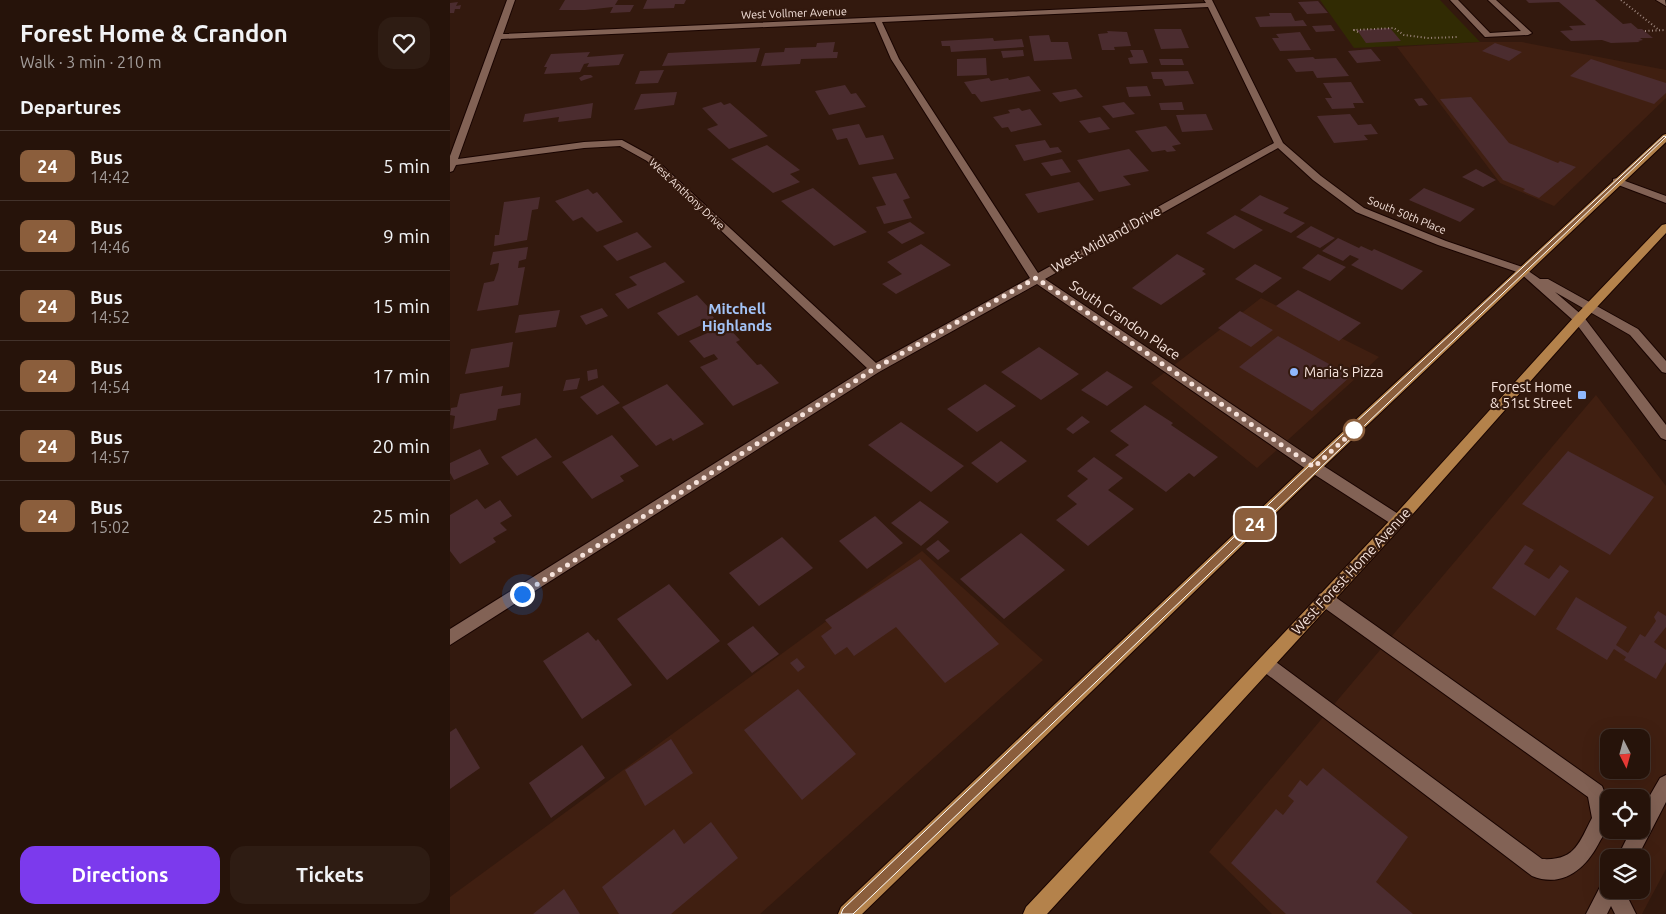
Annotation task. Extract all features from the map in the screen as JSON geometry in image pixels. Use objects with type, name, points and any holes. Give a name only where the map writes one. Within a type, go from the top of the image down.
[{"type":"main road","points":[[848,914],[1314,467],[1666,137]]},
{"type":"main road","name":"West Forest Home Avenue","points":[[1033,914],[1398,521],[1579,319],[1666,227]]},
{"type":"street","points":[[451,165],[511,0]]},
{"type":"street","points":[[1454,0],[1488,35],[1528,33],[1492,0]]},
{"type":"street","points":[[1660,0],[1666,4]]},
{"type":"street","name":"West Vollmer Avenue","points":[[499,37],[878,21],[1209,2]]},
{"type":"street","name":"South 50th Place","points":[[1209,2],[1279,144],[1317,178],[1360,210],[1442,243],[1524,271]]},
{"type":"street","name":"South Crandon Place","points":[[878,21],[895,59],[1036,278],[1314,467],[1398,521]]},
{"type":"street","name":"West Anthony Drive","points":[[451,165],[584,145],[622,143],[650,159],[874,369]]},
{"type":"street","name":"West Midland Drive","points":[[450,638],[874,369],[1279,144]]},
{"type":"street","points":[[1524,271],[1634,332],[1666,369]]},
{"type":"street","points":[[1524,271],[1579,319],[1660,419],[1666,435]]},
{"type":"street","points":[[1266,664],[1539,869],[1555,871],[1577,862],[1602,819],[1596,792],[1325,600]]},
{"type":"street","points":[[1650,813],[1666,784]]},
{"type":"street","points":[[1596,914],[1604,899]]},
{"type":"street","points":[[1618,899],[1626,914]]},
{"type":"lane","points":[[1617,181],[1666,200]]},
{"type":"path","points":[[1621,0],[1659,30]]},
{"type":"path","points":[[1358,32],[1354,30],[1387,28],[1399,30],[1404,36],[1428,38],[1488,35]]},
{"type":"path","points":[[1645,31],[1666,30]]},
{"type":"shaded area","points":[[1320,0],[1440,0],[1480,42],[1354,48]]},
{"type":"shaded area","points":[[1480,42],[1522,42],[1666,70],[1666,98],[1554,206],[1500,183],[1397,47]]},
{"type":"shaded area","points":[[1261,298],[1379,357],[1257,468],[1151,383]]},
{"type":"shaded area","points":[[1596,395],[1666,486],[1666,869],[1650,899],[1642,914],[1272,914],[1209,852]]},
{"type":"shaded area","points":[[922,551],[1043,660],[760,914],[450,914],[450,897]]},
{"type":"building","points":[[565,0],[618,0],[615,5],[634,5],[630,12],[610,13],[613,7],[559,10]]},
{"type":"building","points":[[647,0],[686,0],[684,4],[675,4],[674,8],[643,9]]},
{"type":"building","points":[[1526,0],[1595,0],[1623,24],[1631,23],[1653,38],[1640,38],[1643,40],[1638,41],[1640,42],[1571,41],[1560,31],[1573,30],[1569,26],[1586,25],[1559,2],[1529,3]]},
{"type":"building","points":[[1318,1],[1328,13],[1307,14],[1298,2]]},
{"type":"building","points":[[458,2],[456,6],[461,5],[460,9],[455,9],[454,13],[450,13],[450,3]]},
{"type":"building","points":[[1269,13],[1291,13],[1295,21],[1303,20],[1307,26],[1260,27],[1255,17],[1270,16]]},
{"type":"building","points":[[1331,25],[1335,31],[1316,32],[1312,26]]},
{"type":"building","points":[[1390,28],[1401,41],[1366,43],[1357,30]]},
{"type":"building","points":[[1154,29],[1181,29],[1189,48],[1161,49]]},
{"type":"building","points":[[1107,31],[1127,32],[1131,46],[1114,47],[1115,50],[1102,50],[1098,34],[1108,33]]},
{"type":"building","points":[[1300,32],[1311,50],[1280,51],[1272,38],[1279,38],[1276,34]]},
{"type":"building","points":[[1049,35],[1051,42],[1068,42],[1072,59],[1034,61],[1029,36]]},
{"type":"building","points":[[993,38],[994,41],[1022,39],[1024,47],[951,52],[950,46],[942,46],[941,41]]},
{"type":"building","points":[[835,42],[833,52],[838,52],[837,58],[801,59],[800,64],[761,66],[765,53],[784,52],[785,48],[816,47],[817,43]]},
{"type":"building","points":[[1495,43],[1522,52],[1509,61],[1482,51]]},
{"type":"building","points":[[760,48],[756,62],[662,66],[668,53]]},
{"type":"building","points":[[1371,49],[1381,61],[1357,63],[1348,51]]},
{"type":"building","points":[[1023,50],[1024,56],[1003,58],[1001,51]]},
{"type":"building","points":[[1130,50],[1143,50],[1148,63],[1130,64],[1128,58],[1133,57]]},
{"type":"building","points":[[590,52],[587,57],[624,54],[619,65],[587,67],[589,63],[584,64],[580,72],[544,74],[547,67],[544,67],[551,54]]},
{"type":"building","points":[[1313,57],[1315,59],[1336,58],[1349,76],[1317,78],[1313,71],[1296,72],[1287,59]]},
{"type":"building","points":[[986,58],[987,75],[957,76],[957,59]]},
{"type":"building","points":[[1159,59],[1182,59],[1184,65],[1161,65]]},
{"type":"building","points":[[1591,59],[1666,83],[1666,93],[1654,104],[1570,76]]},
{"type":"building","points":[[664,70],[658,83],[635,84],[640,71]]},
{"type":"building","points":[[1188,71],[1194,84],[1165,86],[1162,79],[1153,79],[1151,72]]},
{"type":"building","points":[[584,75],[591,75],[593,77],[581,81],[579,78]]},
{"type":"building","points":[[1029,76],[1041,91],[981,102],[975,94],[972,94],[964,82],[989,78],[991,81],[1008,78],[1009,80]]},
{"type":"building","points":[[1351,82],[1364,103],[1353,103],[1355,108],[1332,109],[1325,98],[1332,98],[1323,83]]},
{"type":"building","points":[[845,85],[851,94],[856,93],[866,107],[829,115],[815,91]]},
{"type":"building","points":[[1147,86],[1151,96],[1129,97],[1126,87]]},
{"type":"building","points":[[1076,89],[1083,97],[1060,102],[1052,93]]},
{"type":"building","points":[[677,92],[674,105],[634,110],[641,94]]},
{"type":"building","points":[[1471,97],[1509,143],[1558,163],[1560,161],[1576,167],[1539,198],[1523,191],[1525,189],[1503,180],[1440,99]]},
{"type":"building","points":[[1422,98],[1428,105],[1419,106],[1414,99]]},
{"type":"building","points":[[721,102],[724,105],[730,103],[768,136],[729,149],[707,129],[718,125],[702,108]]},
{"type":"building","points":[[1124,102],[1135,114],[1113,118],[1102,106]]},
{"type":"building","points":[[1182,102],[1184,110],[1161,110],[1159,103]]},
{"type":"building","points":[[593,103],[591,118],[558,122],[559,117],[523,122],[525,114]]},
{"type":"building","points":[[1019,108],[1022,111],[1030,109],[1042,125],[1011,132],[1008,127],[1002,128],[993,117],[1010,113],[1008,110]]},
{"type":"building","points":[[1206,114],[1213,130],[1182,132],[1176,115]]},
{"type":"building","points":[[1350,114],[1358,125],[1371,124],[1378,134],[1364,135],[1368,140],[1334,143],[1317,116]]},
{"type":"building","points":[[1100,117],[1110,129],[1089,133],[1079,121]]},
{"type":"building","points":[[859,124],[866,138],[883,135],[894,159],[859,165],[847,138],[837,140],[832,129]]},
{"type":"building","points":[[1166,126],[1181,144],[1172,146],[1176,151],[1152,152],[1135,131]]},
{"type":"building","points":[[1045,140],[1050,148],[1058,147],[1062,152],[1024,161],[1015,145]]},
{"type":"building","points":[[767,145],[800,170],[790,174],[800,182],[773,193],[731,159]]},
{"type":"building","points":[[1129,149],[1149,171],[1123,176],[1131,185],[1099,192],[1077,160]]},
{"type":"building","points":[[1062,159],[1071,172],[1051,176],[1041,163]]},
{"type":"building","points":[[1476,169],[1496,180],[1483,187],[1462,177]]},
{"type":"building","points":[[896,173],[910,198],[903,200],[912,218],[884,224],[876,207],[886,205],[872,177]]},
{"type":"building","points":[[1079,182],[1094,200],[1038,213],[1025,194]]},
{"type":"building","points":[[813,188],[867,232],[834,246],[781,201]]},
{"type":"building","points":[[1424,188],[1475,209],[1460,222],[1409,200]]},
{"type":"building","points":[[588,189],[593,194],[597,192],[623,222],[597,232],[582,217],[573,221],[555,201]]},
{"type":"building","points":[[1260,195],[1289,208],[1283,213],[1305,223],[1291,233],[1240,210]]},
{"type":"building","points":[[540,197],[538,209],[532,210],[527,240],[494,246],[495,235],[499,235],[504,202]]},
{"type":"building","points":[[1235,215],[1263,230],[1234,249],[1206,233]]},
{"type":"building","points":[[910,222],[925,233],[902,244],[887,232]]},
{"type":"building","points":[[1311,226],[1335,238],[1320,248],[1296,237]]},
{"type":"building","points":[[637,232],[652,247],[617,261],[603,246]]},
{"type":"building","points":[[1338,238],[1359,248],[1361,246],[1372,251],[1374,249],[1423,271],[1402,290],[1351,265],[1359,259],[1350,255],[1343,261],[1322,251]]},
{"type":"building","points":[[921,244],[951,265],[896,294],[882,284],[902,274],[887,262]]},
{"type":"building","points":[[528,247],[526,259],[519,261],[518,268],[525,267],[518,305],[477,311],[484,283],[494,281],[498,270],[499,263],[490,265],[493,252]]},
{"type":"building","points":[[1177,254],[1205,269],[1202,271],[1206,274],[1161,305],[1132,288]]},
{"type":"building","points":[[1318,254],[1346,267],[1330,281],[1302,268]]},
{"type":"building","points":[[665,262],[685,282],[628,309],[615,294],[637,285],[629,277]]},
{"type":"building","points":[[1255,264],[1282,278],[1262,293],[1235,279]]},
{"type":"building","points":[[1298,290],[1361,323],[1339,341],[1276,306]]},
{"type":"building","points":[[697,295],[710,309],[707,310],[715,319],[678,336],[657,313]]},
{"type":"building","points":[[602,308],[608,316],[586,325],[580,316]]},
{"type":"building","points":[[560,310],[556,327],[515,333],[519,315]]},
{"type":"building","points":[[1240,311],[1273,330],[1251,347],[1218,328]]},
{"type":"building","points":[[726,325],[740,340],[736,342],[757,365],[761,364],[779,383],[733,406],[700,367],[718,359],[714,354],[704,358],[689,341]]},
{"type":"building","name":"Maria's Pizza","points":[[1278,336],[1351,376],[1312,411],[1239,367]]},
{"type":"building","points":[[513,342],[509,367],[465,374],[471,349]]},
{"type":"building","points":[[1039,347],[1079,374],[1041,400],[1001,372]]},
{"type":"building","points":[[597,369],[598,378],[588,381],[587,371]]},
{"type":"building","points":[[1107,371],[1133,387],[1107,406],[1081,390]]},
{"type":"building","points":[[580,378],[577,389],[563,391],[566,380]]},
{"type":"building","points":[[667,384],[704,424],[673,441],[671,438],[656,446],[622,407]]},
{"type":"building","points":[[985,384],[1016,406],[977,432],[947,409]]},
{"type":"building","points":[[603,385],[620,403],[597,415],[580,397]]},
{"type":"building","points":[[503,386],[501,396],[521,393],[520,405],[498,409],[496,420],[453,429],[455,416],[450,415],[451,408],[457,407],[460,394]]},
{"type":"building","points":[[1145,405],[1173,423],[1171,425],[1218,457],[1194,477],[1189,473],[1166,492],[1115,455],[1129,445],[1110,431]]},
{"type":"building","points":[[1082,416],[1090,422],[1073,434],[1066,429]]},
{"type":"building","points":[[901,422],[964,466],[931,492],[868,445]]},
{"type":"building","points":[[612,435],[639,466],[620,476],[624,481],[592,499],[562,462]]},
{"type":"building","points":[[536,438],[552,457],[517,476],[501,457]]},
{"type":"building","points":[[1001,441],[1027,461],[997,483],[971,463]]},
{"type":"building","points":[[480,449],[489,464],[454,480],[450,473],[450,463]]},
{"type":"building","points":[[1568,451],[1654,497],[1610,555],[1522,504]]},
{"type":"building","points":[[1094,457],[1123,478],[1108,490],[1134,509],[1088,546],[1056,520],[1077,504],[1067,496],[1088,479],[1077,471]]},
{"type":"building","points":[[477,499],[485,509],[500,500],[512,516],[500,523],[507,530],[493,538],[496,542],[460,564],[450,551],[450,515]]},
{"type":"building","points":[[920,501],[949,522],[921,546],[891,523]]},
{"type":"building","points":[[875,516],[903,543],[867,569],[839,541]]},
{"type":"building","points":[[1021,533],[1065,570],[1004,619],[960,579]]},
{"type":"building","points":[[782,537],[813,568],[759,606],[729,573]]},
{"type":"building","points":[[938,540],[950,551],[938,560],[926,549]]},
{"type":"building","points":[[1525,545],[1534,550],[1524,564],[1549,579],[1560,565],[1569,571],[1535,616],[1492,588]]},
{"type":"building","points":[[920,559],[999,644],[945,683],[896,627],[854,656],[847,647],[835,655],[821,636],[832,628],[825,620]]},
{"type":"building","points":[[669,584],[720,641],[667,680],[617,619]]},
{"type":"building","points":[[1576,597],[1627,627],[1616,645],[1628,653],[1640,634],[1645,637],[1656,621],[1654,617],[1658,611],[1666,616],[1666,627],[1654,642],[1666,650],[1666,662],[1656,679],[1624,660],[1626,657],[1614,649],[1607,660],[1556,629]]},
{"type":"building","points":[[753,626],[779,654],[752,673],[727,644]]},
{"type":"building","points":[[588,632],[596,641],[598,639],[632,685],[582,719],[543,661]]},
{"type":"building","points":[[797,658],[805,667],[798,672],[790,663]]},
{"type":"building","points":[[798,689],[856,754],[802,800],[744,730]]},
{"type":"building","points":[[456,728],[480,768],[450,789],[450,732]]},
{"type":"building","points":[[671,739],[693,773],[645,806],[625,770]]},
{"type":"building","points":[[582,745],[605,778],[551,818],[529,783]]},
{"type":"building","points":[[1323,768],[1408,837],[1376,882],[1413,914],[1286,914],[1231,863],[1276,809],[1283,815],[1294,801],[1288,796],[1300,780],[1307,786]]},
{"type":"building","points":[[711,822],[738,858],[671,914],[619,914],[602,887],[674,829],[684,844]]},
{"type":"building","points":[[564,889],[580,914],[533,914]]},
{"type":"bus line","name":"24","points":[[848,914],[1314,467],[1666,137]]},
{"type":"place","name":"Maria's Pizza","points":[[1294,372]]},
{"type":"place","name":"Forest Home & 51st Street","points":[[1582,395]]},
{"type":"district","name":"Mitchell Highlands","points":[[737,318]]},
{"type":"route","points":[[522,594],[874,369],[1036,278],[1314,467],[1357,428],[1354,430]]}]
